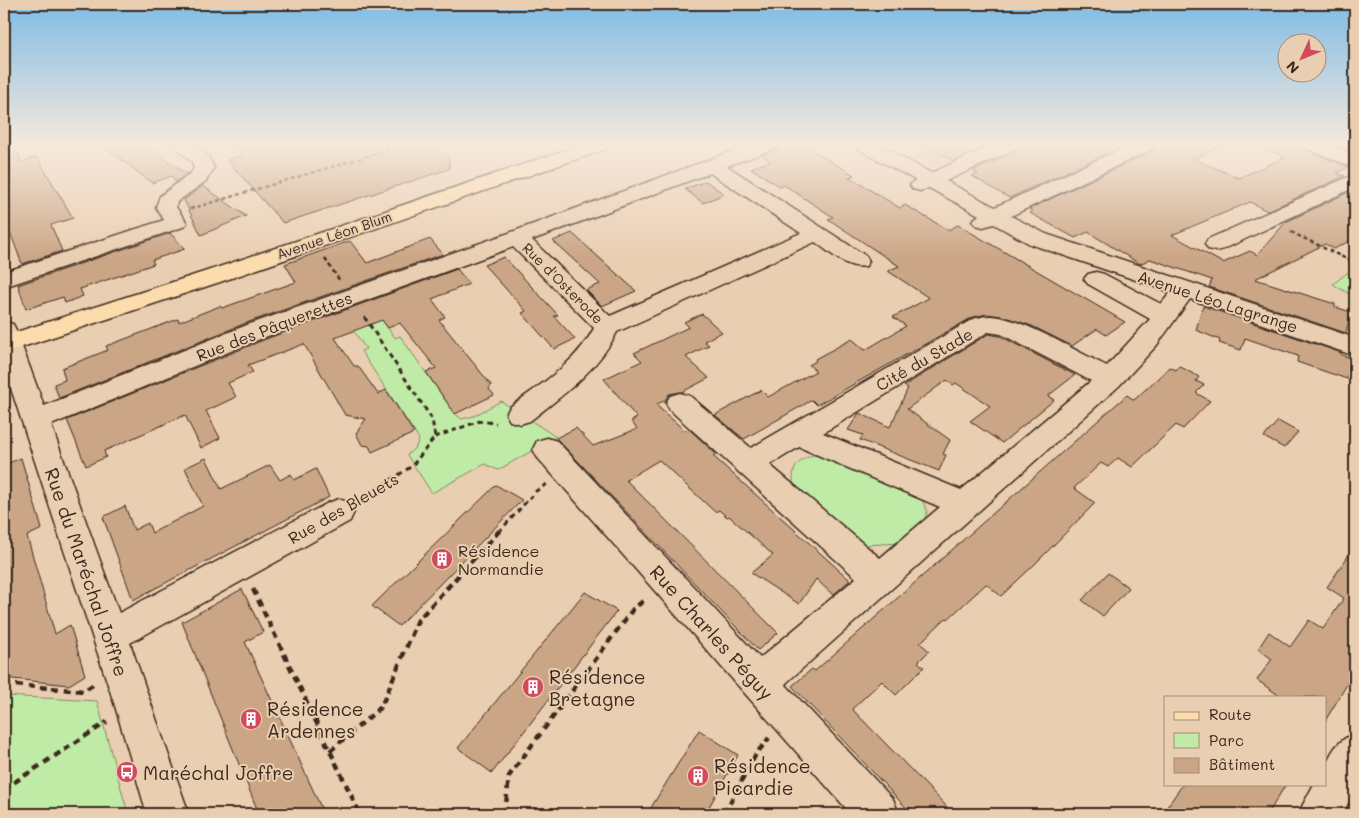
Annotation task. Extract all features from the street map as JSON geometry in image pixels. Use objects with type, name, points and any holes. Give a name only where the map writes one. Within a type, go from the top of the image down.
[{"type":"main road","name":"Avenue Léon Blum","points":[[122,305],[256,253],[467,182]]},
{"type":"main road","name":"Avenue Léon Blum","points":[[5,341],[122,305],[490,182]]},
{"type":"street","points":[[4,280],[173,219],[166,207],[167,200],[192,182]]},
{"type":"street","name":"Rue d'Osterode","points":[[607,327],[517,238],[666,182]]},
{"type":"street","points":[[738,182],[858,261]]},
{"type":"street","points":[[988,219],[1066,182]]},
{"type":"street","points":[[1216,244],[1350,182]]},
{"type":"street","name":"Avenue Léo Lagrange","points":[[925,183],[1027,240],[1186,290],[1355,347]]},
{"type":"street","name":"Rue d'Osterode","points":[[520,414],[588,358],[602,339],[607,327],[816,234]]},
{"type":"street","name":"Rue des Pâquerettes","points":[[34,421],[256,331],[517,238]]},
{"type":"street","points":[[1096,279],[1166,317]]},
{"type":"street","points":[[759,683],[1110,379],[1148,339],[1186,290]]},
{"type":"street","name":"Cité du Stade","points":[[749,463],[982,325],[990,324],[1007,327],[1110,379]]},
{"type":"street","name":"Rue du Maréchal Joffre","points":[[5,341],[134,706],[168,814]]},
{"type":"street","points":[[680,403],[879,578]]},
{"type":"street","points":[[797,434],[964,504]]},
{"type":"street","name":"Rue Charles Péguy","points":[[557,460],[878,814]]},
{"type":"street","name":"Rue des Bleuets","points":[[109,636],[339,512]]},
{"type":"street","points":[[1319,814],[1355,752]]},
{"type":"path","points":[[173,219],[288,182]]},
{"type":"path","points":[[1267,220],[1355,263]]},
{"type":"path","points":[[314,242],[432,420],[435,437],[480,421],[504,424],[520,414]]},
{"type":"path","name":"Rue des Bleuets","points":[[339,512],[384,486],[412,466],[435,437]]},
{"type":"path","points":[[330,751],[381,707],[418,620],[536,491],[557,460]]},
{"type":"path","points":[[242,565],[360,814]]},
{"type":"path","points":[[505,814],[509,776],[633,609],[668,583]]},
{"type":"path","points":[[4,684],[83,691],[120,669]]},
{"type":"path","points":[[4,790],[134,706]]},
{"type":"path","points":[[724,814],[756,754],[788,715]]},
{"type":"green space","points":[[1355,267],[1355,327],[1348,325],[1354,297],[1333,284]]},
{"type":"green space","points":[[366,298],[395,338],[400,336],[455,414],[462,419],[474,416],[501,401],[556,437],[498,470],[485,464],[432,493],[407,455],[416,447],[419,439],[361,351],[366,349],[338,308]]},
{"type":"green space","points":[[813,455],[829,456],[922,499],[927,511],[924,523],[901,543],[863,545],[794,488],[793,476],[796,467],[802,460]]},
{"type":"green space","points":[[4,696],[97,701],[128,814],[4,814]]},
{"type":"building","points":[[4,182],[52,182],[73,218],[51,225],[62,251],[22,264],[4,216]]},
{"type":"building","points":[[247,182],[409,182],[283,223]]},
{"type":"building","points":[[708,182],[724,194],[703,203],[685,189]]},
{"type":"building","points":[[773,182],[858,182],[900,208],[905,205],[948,230],[958,225],[1125,322],[1106,335],[1097,329],[1072,346],[1032,326],[1001,316],[987,314],[973,317],[817,405],[812,400],[744,439],[715,415],[761,390],[768,397],[816,371],[809,365],[816,361],[815,359],[852,339],[865,350],[906,326],[893,317],[929,298],[888,271],[899,266],[828,219],[833,217],[784,185],[780,187]]},
{"type":"building","points":[[982,182],[1044,182],[1009,198]]},
{"type":"building","points":[[1086,182],[1331,182],[1267,211],[1250,202],[1172,235],[1223,263],[1250,251],[1257,255],[1286,222],[1355,189],[1355,238],[1334,249],[1325,244],[1255,279],[1335,304],[1335,307],[1351,312],[1346,333],[1209,287],[1212,280],[1150,259],[1140,264],[1088,232],[1075,238],[1030,213],[1033,211],[1029,209]]},
{"type":"building","points":[[203,186],[246,216],[201,235],[184,200]]},
{"type":"building","points":[[170,233],[185,249],[152,260],[154,264],[80,289],[83,296],[65,303],[63,297],[26,309],[18,285]]},
{"type":"building","points":[[572,233],[636,291],[602,306],[586,290],[600,284],[553,241]]},
{"type":"building","points":[[430,239],[443,254],[246,323],[59,398],[54,384],[65,380],[62,368],[108,350],[106,346],[178,319],[179,322],[220,306],[222,308],[296,282],[285,264],[350,241],[367,263]]},
{"type":"building","points":[[504,257],[558,315],[554,316],[575,339],[554,349],[522,313],[526,311],[484,265]]},
{"type":"building","points":[[457,269],[469,284],[432,299],[445,317],[439,320],[491,385],[489,389],[494,395],[455,414],[426,372],[436,368],[400,323],[388,328],[382,320],[335,338],[354,366],[358,366],[378,394],[386,390],[414,433],[372,452],[369,446],[362,445],[356,433],[366,419],[345,415],[304,344],[248,365],[253,372],[228,383],[236,397],[206,411],[220,438],[201,448],[185,415],[104,451],[106,457],[86,466],[67,420],[266,339]]},
{"type":"building","points":[[1203,306],[1342,353],[1341,355],[1351,358],[1347,379],[1297,362],[1298,356],[1245,338],[1241,350],[1219,343],[1220,340],[1196,330]]},
{"type":"building","points":[[702,314],[722,332],[704,341],[709,345],[686,357],[709,378],[682,392],[669,394],[665,400],[656,405],[685,431],[689,429],[716,454],[713,456],[850,580],[833,595],[816,579],[799,604],[751,573],[773,555],[729,516],[727,517],[719,510],[715,512],[659,460],[626,480],[778,633],[758,650],[556,438],[576,428],[593,446],[637,429],[631,421],[637,418],[604,379],[642,361],[634,353],[689,327],[684,322]]},
{"type":"building","points":[[988,334],[1000,336],[1075,375],[1048,396],[1054,400],[1002,443],[970,421],[990,406],[956,383],[953,385],[947,380],[907,409],[950,440],[943,454],[946,455],[939,471],[860,440],[863,435],[848,430],[859,413],[890,427],[908,388],[904,386]]},
{"type":"building","points":[[1179,366],[1199,377],[1196,381],[1204,385],[1196,393],[1210,401],[1183,429],[1176,425],[1132,467],[1118,458],[1108,467],[1101,463],[1074,488],[1095,503],[1035,564],[1001,596],[986,584],[948,619],[946,618],[920,643],[929,651],[918,662],[924,667],[896,695],[882,681],[852,709],[954,814],[912,814],[792,686],[812,669],[815,671],[1127,395],[1134,400],[1170,367],[1176,370]]},
{"type":"building","points":[[1278,421],[1298,432],[1284,448],[1264,437]]},
{"type":"building","points":[[21,458],[42,529],[27,536],[55,634],[70,625],[85,675],[69,685],[4,678],[4,465]]},
{"type":"building","points":[[206,458],[221,489],[270,465],[280,480],[291,474],[294,480],[316,469],[329,497],[133,600],[103,517],[125,506],[134,530],[148,523],[152,533],[203,506],[185,468]]},
{"type":"building","name":"Résidence Normandie","points":[[496,485],[522,500],[399,626],[372,606]]},
{"type":"building","points":[[1355,546],[1355,671],[1326,719],[1326,696],[1280,696],[1257,680],[1272,659],[1258,649],[1269,632],[1290,647],[1309,620],[1323,629],[1344,598],[1327,587]]},
{"type":"building","points":[[1108,573],[1129,588],[1103,616],[1082,600]]},
{"type":"building","name":"Résidence Ardennes","points":[[242,589],[263,632],[245,642],[324,814],[259,814],[182,622]]},
{"type":"building","name":"Résidence Bretagne","points":[[585,592],[617,611],[492,773],[458,748]]},
{"type":"building","name":"Résidence Picardie","points":[[699,730],[738,755],[705,814],[647,814]]},
{"type":"building","points":[[1182,786],[1285,786],[1268,814],[1162,814]]},
{"type":"place","name":"Résidence Normandie","points":[[442,559]]},
{"type":"place","name":"Résidence Bretagne","points":[[533,687]]},
{"type":"place","name":"Résidence Ardennes","points":[[251,719]]},
{"type":"place","name":"Maréchal Joffre","points":[[127,772]]},
{"type":"place","name":"Résidence Picardie","points":[[698,776]]}]
